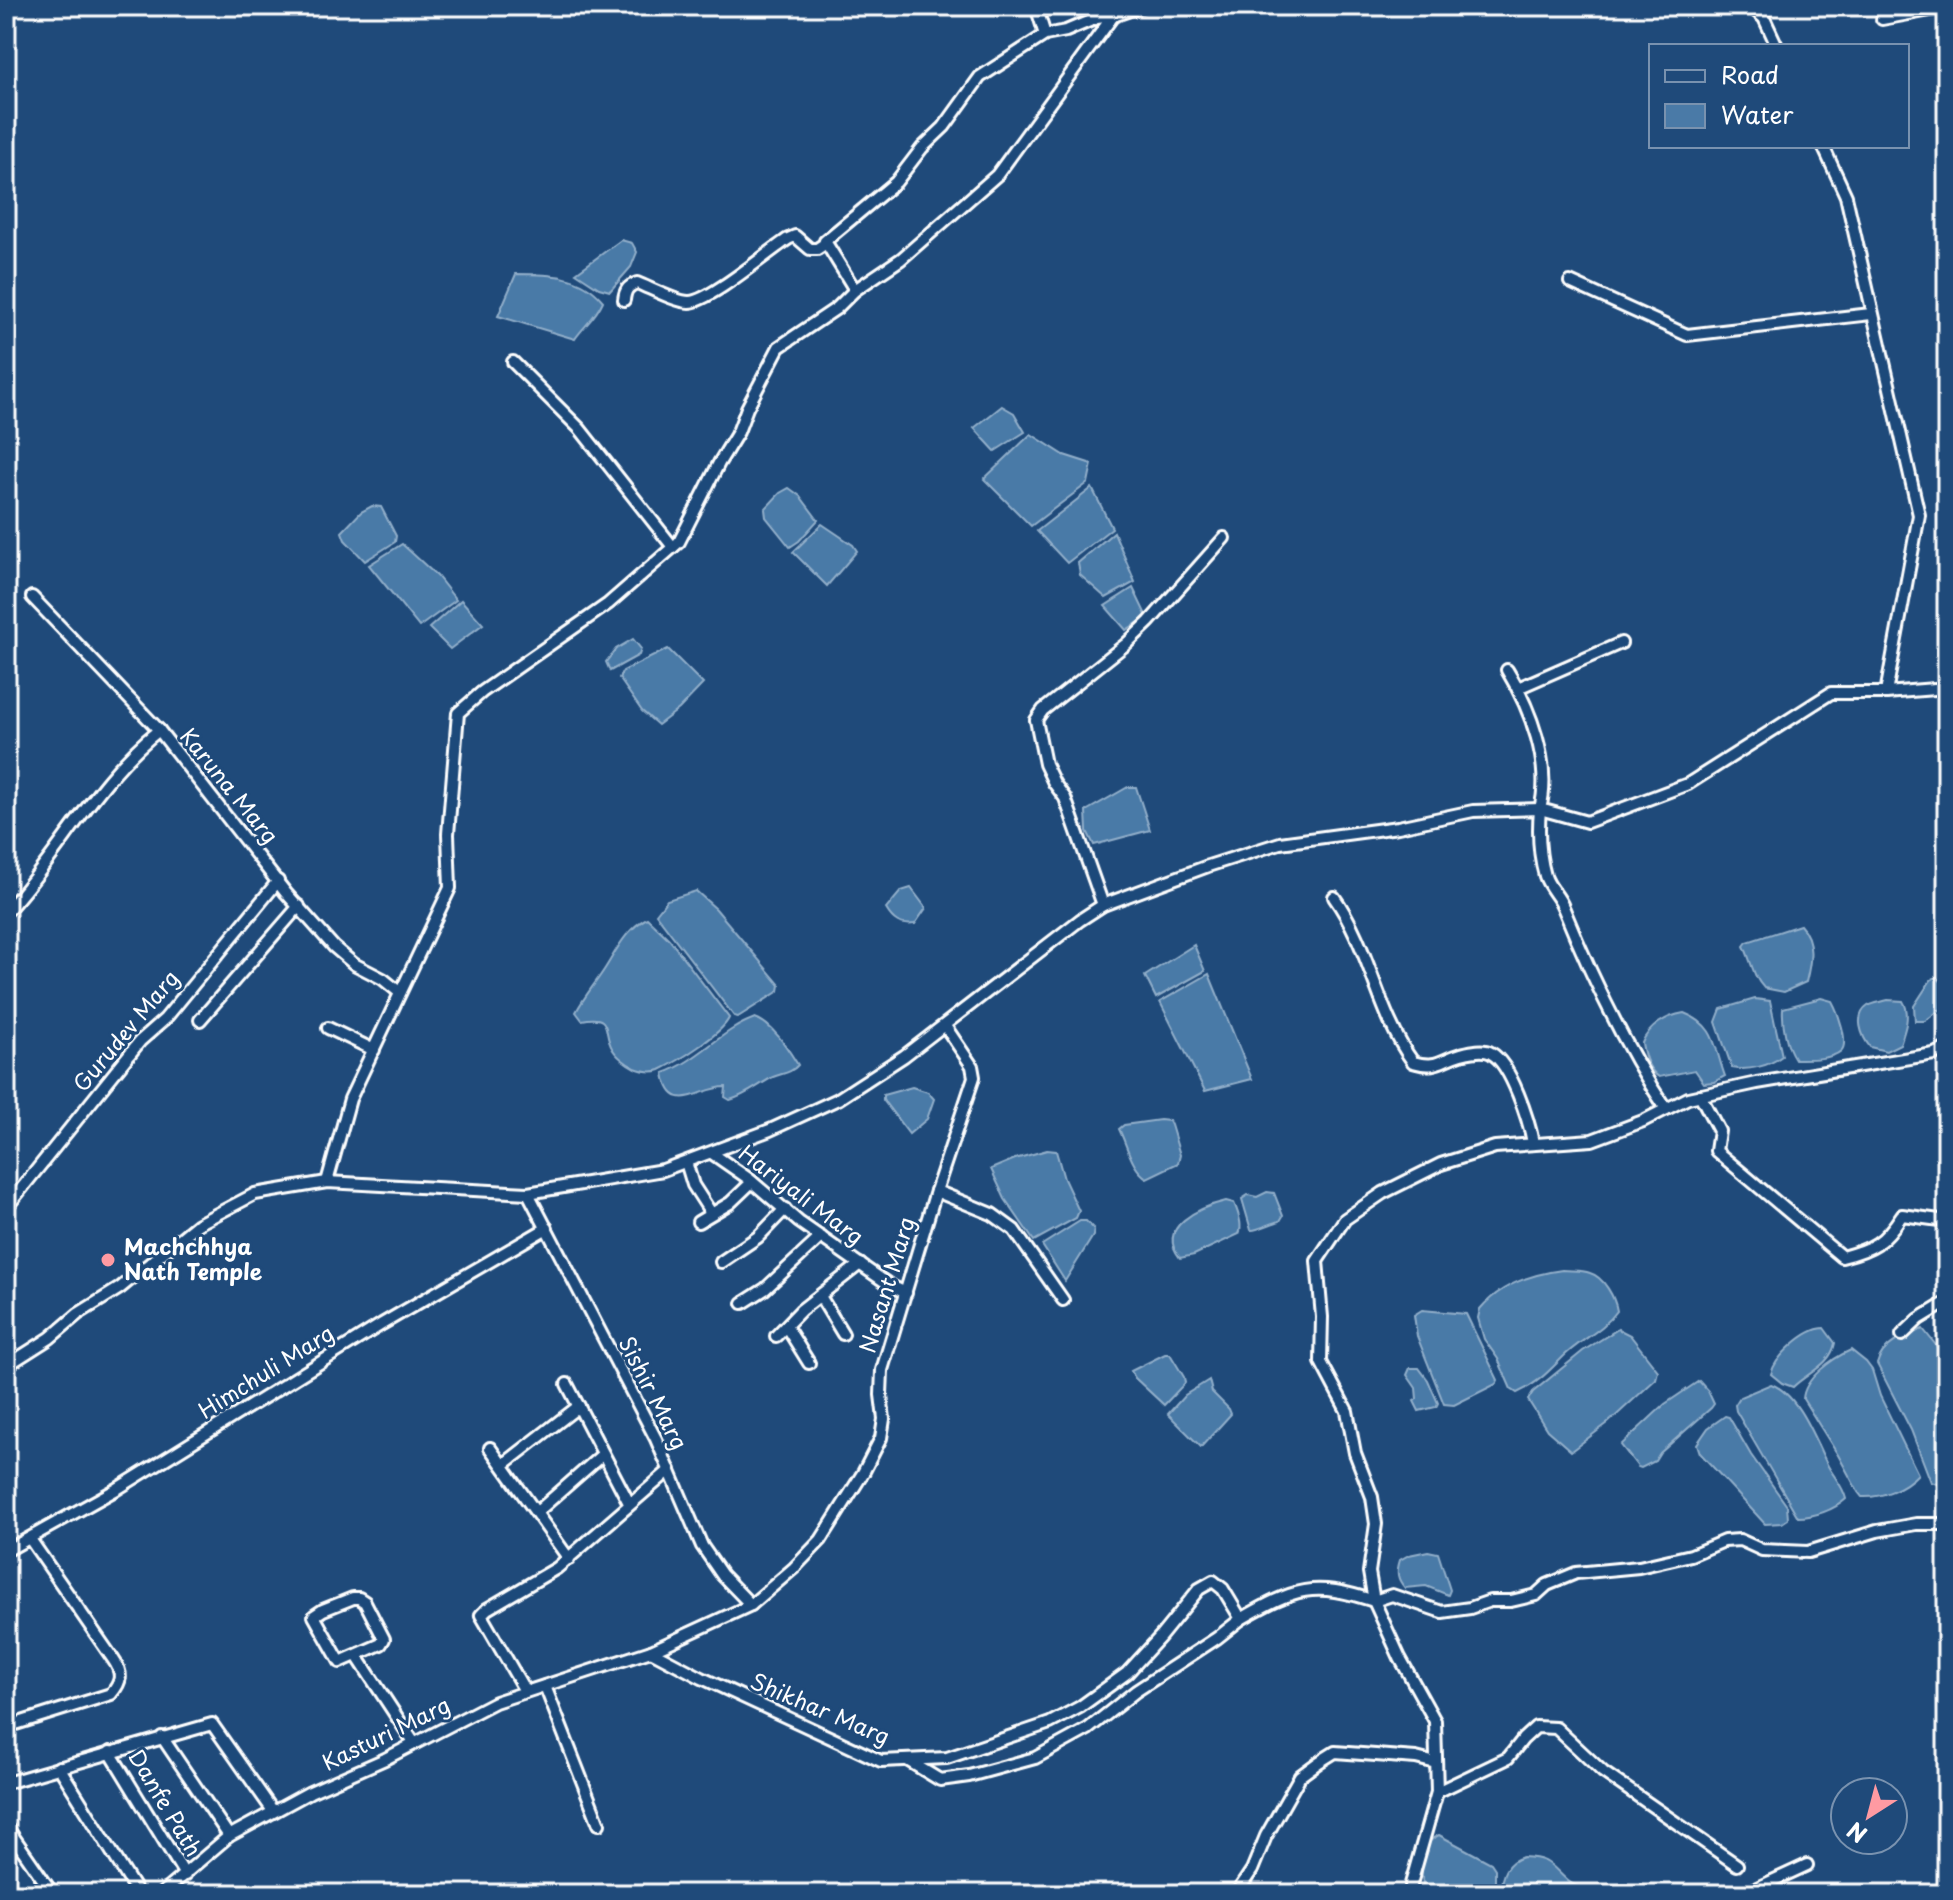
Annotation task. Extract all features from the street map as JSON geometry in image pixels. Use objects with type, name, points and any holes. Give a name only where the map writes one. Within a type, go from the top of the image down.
[{"type":"street","points":[[1036,6],[1045,35]]},
{"type":"street","points":[[624,300],[630,285],[637,283],[682,301],[693,302],[712,294],[795,236],[810,249],[817,249],[858,211],[896,182],[922,148],[944,127],[980,77],[1045,35],[1066,31],[1113,11],[1142,6]]},
{"type":"street","points":[[1750,6],[1764,18],[1776,44]]},
{"type":"street","points":[[1882,19],[1947,7]]},
{"type":"street","points":[[327,1182],[350,1099],[450,888],[448,834],[458,713],[482,692],[608,604],[679,542],[779,347],[901,259],[997,175],[1113,11]]},
{"type":"street","points":[[1824,148],[1846,196],[1919,515],[1886,693]]},
{"type":"street","points":[[826,243],[855,290]]},
{"type":"street","points":[[1570,282],[1687,335],[1871,314]]},
{"type":"street","points":[[513,362],[580,429],[673,547]]},
{"type":"street","points":[[1103,905],[1065,798],[1045,764],[1036,720],[1043,710],[1149,622],[1224,538]]},
{"type":"street","name":"Karuna Marg","points":[[32,597],[159,730],[334,947],[354,964],[383,979],[399,992]]},
{"type":"street","points":[[1518,688],[1621,643]]},
{"type":"street","points":[[1507,670],[1518,688],[1534,733],[1545,786],[1540,809],[1541,852],[1548,885],[1562,903],[1582,956],[1627,1046],[1666,1109]]},
{"type":"street","points":[[6,1366],[120,1288],[198,1224],[255,1194],[327,1182],[528,1193],[663,1170],[713,1154],[838,1099],[945,1026],[1103,905],[1280,843],[1398,827],[1473,811],[1540,809],[1587,822],[1688,784],[1831,693],[1947,688]]},
{"type":"street","points":[[6,912],[112,775],[140,744],[159,730]]},
{"type":"street","name":"Gurudev Marg","points":[[6,1208],[140,1041],[165,1019],[278,881]]},
{"type":"street","points":[[1334,897],[1356,934],[1396,1032],[1413,1062],[1427,1066],[1482,1050],[1492,1053],[1503,1064],[1529,1123],[1533,1143]]},
{"type":"street","points":[[200,1020],[299,906]]},
{"type":"street","name":"Nasant Marg","points":[[651,1651],[751,1605],[821,1540],[836,1520],[881,1438],[884,1419],[882,1370],[974,1077],[972,1066],[945,1026]]},
{"type":"street","points":[[328,1028],[374,1050]]},
{"type":"street","points":[[1412,1894],[1411,1884],[1437,1792],[1435,1721],[1400,1658],[1374,1601],[1369,1572],[1376,1524],[1372,1497],[1355,1453],[1347,1411],[1321,1362],[1322,1317],[1317,1261],[1345,1219],[1383,1193],[1441,1164],[1495,1147],[1592,1140],[1688,1098],[1757,1083],[1934,1054],[1947,1048]]},
{"type":"street","points":[[1700,1095],[1719,1131],[1716,1151],[1842,1257],[1870,1250],[1892,1230],[1902,1215],[1947,1221]]},
{"type":"street","name":"Hariyali Marg","points":[[713,1154],[821,1237],[906,1293]]},
{"type":"street","points":[[686,1162],[693,1185],[711,1213]]},
{"type":"street","points":[[698,1222],[730,1203],[752,1182]]},
{"type":"street","points":[[936,1191],[992,1214],[1014,1230],[1063,1300]]},
{"type":"street","name":"Sishir Marg","points":[[528,1193],[656,1439],[702,1546],[722,1575],[751,1605]]},
{"type":"street","points":[[721,1262],[758,1237],[785,1209]]},
{"type":"street","name":"Himchuli Marg","points":[[10,1548],[117,1489],[382,1324],[547,1228]]},
{"type":"street","points":[[743,1303],[765,1289],[821,1237]]},
{"type":"street","points":[[776,1336],[860,1264]]},
{"type":"street","points":[[820,1296],[843,1334]]},
{"type":"street","points":[[1902,1335],[1919,1319],[1947,1302]]},
{"type":"street","points":[[786,1326],[809,1363]]},
{"type":"street","points":[[567,1384],[629,1503]]},
{"type":"street","points":[[503,1465],[579,1406]]},
{"type":"street","points":[[490,1448],[569,1559]]},
{"type":"street","points":[[537,1512],[603,1454]]},
{"type":"street","points":[[525,1691],[481,1615],[569,1559],[670,1470]]},
{"type":"street","points":[[907,1760],[940,1780],[969,1776],[1035,1758],[1088,1729],[1136,1691],[1241,1619],[1287,1595],[1315,1588],[1341,1590],[1374,1601],[1392,1595],[1442,1612],[1536,1595],[1547,1585],[1576,1573],[1639,1567],[1691,1555],[1724,1541],[1740,1540],[1762,1550],[1808,1552],[1877,1531],[1916,1524],[1947,1524]]},
{"type":"street","points":[[6,1533],[10,1548]]},
{"type":"street","points":[[6,1727],[111,1694],[119,1686],[121,1674],[30,1539]]},
{"type":"street","name":"Shikhar Marg","points":[[651,1651],[881,1761],[947,1758],[1050,1723],[1072,1712],[1127,1673],[1207,1583],[1213,1581],[1223,1589],[1241,1619]]},
{"type":"street","points":[[353,1598],[365,1602],[384,1639],[381,1644],[357,1656],[343,1662],[337,1660],[314,1619],[317,1613],[353,1598]]},
{"type":"street","name":"Kasturi Marg","points":[[161,1894],[229,1836],[273,1811],[495,1702],[651,1651]]},
{"type":"street","points":[[357,1656],[414,1743]]},
{"type":"street","points":[[545,1686],[599,1824]]},
{"type":"street","points":[[6,1783],[212,1724],[273,1811]]},
{"type":"street","points":[[1437,1792],[1508,1758],[1536,1727],[1556,1728],[1603,1772],[1737,1865]]},
{"type":"street","points":[[162,1737],[229,1836]]},
{"type":"street","name":"Danfe Path","points":[[110,1752],[185,1875]]},
{"type":"street","points":[[1236,1894],[1252,1870],[1266,1836],[1300,1776],[1319,1762],[1335,1752],[1416,1758],[1436,1763]]},
{"type":"street","points":[[59,1767],[138,1894]]},
{"type":"street","points":[[6,1826],[52,1894]]},
{"type":"street","points":[[1744,1894],[1807,1865]]},
{"type":"water","points":[[621,240],[632,243],[637,252],[631,267],[610,291],[599,288],[576,273]]},
{"type":"water","points":[[516,274],[563,277],[585,285],[603,301],[575,339],[498,316]]},
{"type":"water","points":[[1002,406],[1014,413],[1025,432],[995,451],[974,428]]},
{"type":"water","points":[[1031,434],[1064,455],[1092,464],[1088,483],[1031,526],[984,479]]},
{"type":"water","points":[[789,488],[800,496],[818,520],[790,547],[766,517],[765,509]]},
{"type":"water","points":[[1092,488],[1112,528],[1067,563],[1037,531]]},
{"type":"water","points":[[372,506],[381,507],[396,536],[395,542],[365,561],[345,540],[342,532],[361,512]]},
{"type":"water","points":[[822,524],[857,551],[827,586],[793,552]]},
{"type":"water","points":[[1114,532],[1135,582],[1106,598],[1080,575],[1078,563]]},
{"type":"water","points":[[402,544],[437,576],[456,600],[419,627],[369,565]]},
{"type":"water","points":[[1133,588],[1147,617],[1126,630],[1105,606]]},
{"type":"water","points":[[461,600],[483,624],[450,649],[429,628]]},
{"type":"water","points":[[633,639],[641,649],[639,655],[610,671],[606,662],[616,649]]},
{"type":"water","points":[[668,649],[703,684],[658,725],[642,711],[619,678],[623,671]]},
{"type":"water","points":[[1128,787],[1136,787],[1150,830],[1094,845],[1087,831],[1086,811]]},
{"type":"water","points":[[911,888],[926,908],[915,924],[901,923],[894,920],[886,909],[901,891]]},
{"type":"water","points":[[696,891],[716,909],[780,985],[779,991],[738,1017],[734,1016],[656,914],[667,900]]},
{"type":"water","points":[[647,918],[669,939],[729,1018],[718,1032],[698,1047],[654,1071],[638,1069],[625,1062],[612,1048],[603,1022],[599,1019],[582,1020],[576,1012],[622,941]]},
{"type":"water","points":[[1800,925],[1810,945],[1806,982],[1784,992],[1764,988],[1744,946],[1747,942]]},
{"type":"water","points":[[1194,945],[1205,971],[1156,998],[1145,976]]},
{"type":"water","points":[[1209,974],[1252,1079],[1205,1091],[1160,1002]]},
{"type":"water","points":[[1936,977],[1944,984],[1941,1009],[1925,1021],[1915,1021],[1914,1006]]},
{"type":"water","points":[[1821,998],[1832,1001],[1834,1005],[1842,1026],[1843,1047],[1831,1056],[1795,1059],[1785,1035],[1783,1008]]},
{"type":"water","points":[[1755,999],[1770,1001],[1782,1056],[1758,1067],[1732,1068],[1716,1022],[1721,1009]]},
{"type":"water","points":[[1888,1000],[1903,1001],[1907,1017],[1900,1044],[1886,1051],[1870,1047],[1860,1021],[1863,1010],[1868,1006]]},
{"type":"water","points":[[1684,1013],[1703,1024],[1713,1038],[1725,1076],[1714,1082],[1704,1083],[1695,1070],[1659,1077],[1647,1062],[1642,1043],[1649,1032],[1665,1019]]},
{"type":"water","points":[[755,1018],[780,1038],[798,1065],[795,1068],[730,1100],[725,1097],[726,1087],[688,1097],[673,1094],[664,1073]]},
{"type":"water","points":[[912,1087],[928,1092],[934,1099],[927,1119],[909,1134],[883,1100],[883,1095]]},
{"type":"water","points":[[1169,1121],[1180,1155],[1178,1163],[1147,1178],[1134,1163],[1119,1129],[1124,1125]]},
{"type":"water","points":[[1047,1150],[1056,1151],[1064,1179],[1079,1211],[1076,1218],[1034,1241],[1005,1199],[991,1169]]},
{"type":"water","points":[[1274,1193],[1283,1216],[1280,1221],[1251,1230],[1242,1199]]},
{"type":"water","points":[[1226,1201],[1234,1203],[1236,1207],[1239,1234],[1194,1255],[1180,1258],[1173,1237],[1177,1228],[1193,1213]]},
{"type":"water","points":[[1080,1221],[1086,1221],[1094,1229],[1093,1236],[1065,1281],[1042,1245]]},
{"type":"water","points":[[1562,1270],[1595,1275],[1608,1289],[1617,1311],[1541,1378],[1517,1393],[1511,1389],[1498,1359],[1484,1339],[1478,1318],[1480,1309],[1507,1287],[1539,1274]]},
{"type":"water","points":[[1422,1310],[1466,1314],[1498,1380],[1496,1384],[1454,1405],[1444,1404],[1417,1336],[1414,1315]]},
{"type":"water","points":[[1824,1328],[1835,1343],[1824,1363],[1793,1387],[1771,1374],[1778,1360],[1792,1345],[1808,1333]]},
{"type":"water","points":[[1618,1329],[1630,1335],[1658,1371],[1656,1379],[1608,1423],[1571,1451],[1547,1430],[1528,1400],[1533,1392],[1583,1351]]},
{"type":"water","points":[[1923,1329],[1947,1359],[1947,1476],[1940,1485],[1931,1482],[1911,1430],[1877,1364],[1889,1346]]},
{"type":"water","points":[[1851,1350],[1872,1370],[1880,1396],[1918,1474],[1900,1488],[1877,1496],[1862,1497],[1858,1492],[1803,1399],[1814,1376],[1828,1363]]},
{"type":"water","points":[[1170,1354],[1185,1383],[1164,1405],[1131,1371]]},
{"type":"water","points":[[1410,1368],[1419,1368],[1428,1380],[1438,1403],[1436,1407],[1419,1411],[1414,1401],[1417,1399],[1416,1388],[1407,1375]]},
{"type":"water","points":[[1209,1380],[1212,1392],[1231,1414],[1201,1447],[1168,1414],[1185,1395]]},
{"type":"water","points":[[1699,1381],[1714,1404],[1655,1461],[1638,1467],[1621,1445],[1665,1404]]},
{"type":"water","points":[[1771,1384],[1781,1389],[1798,1408],[1843,1490],[1846,1499],[1830,1510],[1798,1517],[1736,1411],[1735,1405],[1740,1397]]},
{"type":"water","points":[[1725,1416],[1729,1417],[1787,1506],[1788,1519],[1782,1523],[1765,1524],[1700,1453],[1697,1444],[1708,1428]]},
{"type":"water","points":[[1428,1551],[1438,1553],[1450,1590],[1448,1595],[1426,1586],[1405,1588],[1400,1582],[1400,1560]]},
{"type":"water","points":[[1439,1835],[1491,1863],[1495,1869],[1495,1894],[1424,1894],[1423,1853],[1426,1845]]},
{"type":"water","points":[[1523,1857],[1544,1861],[1571,1883],[1591,1894],[1499,1894],[1508,1866]]},
{"type":"place","name":"Machchhya Nath Temple","points":[[108,1260]]}]
